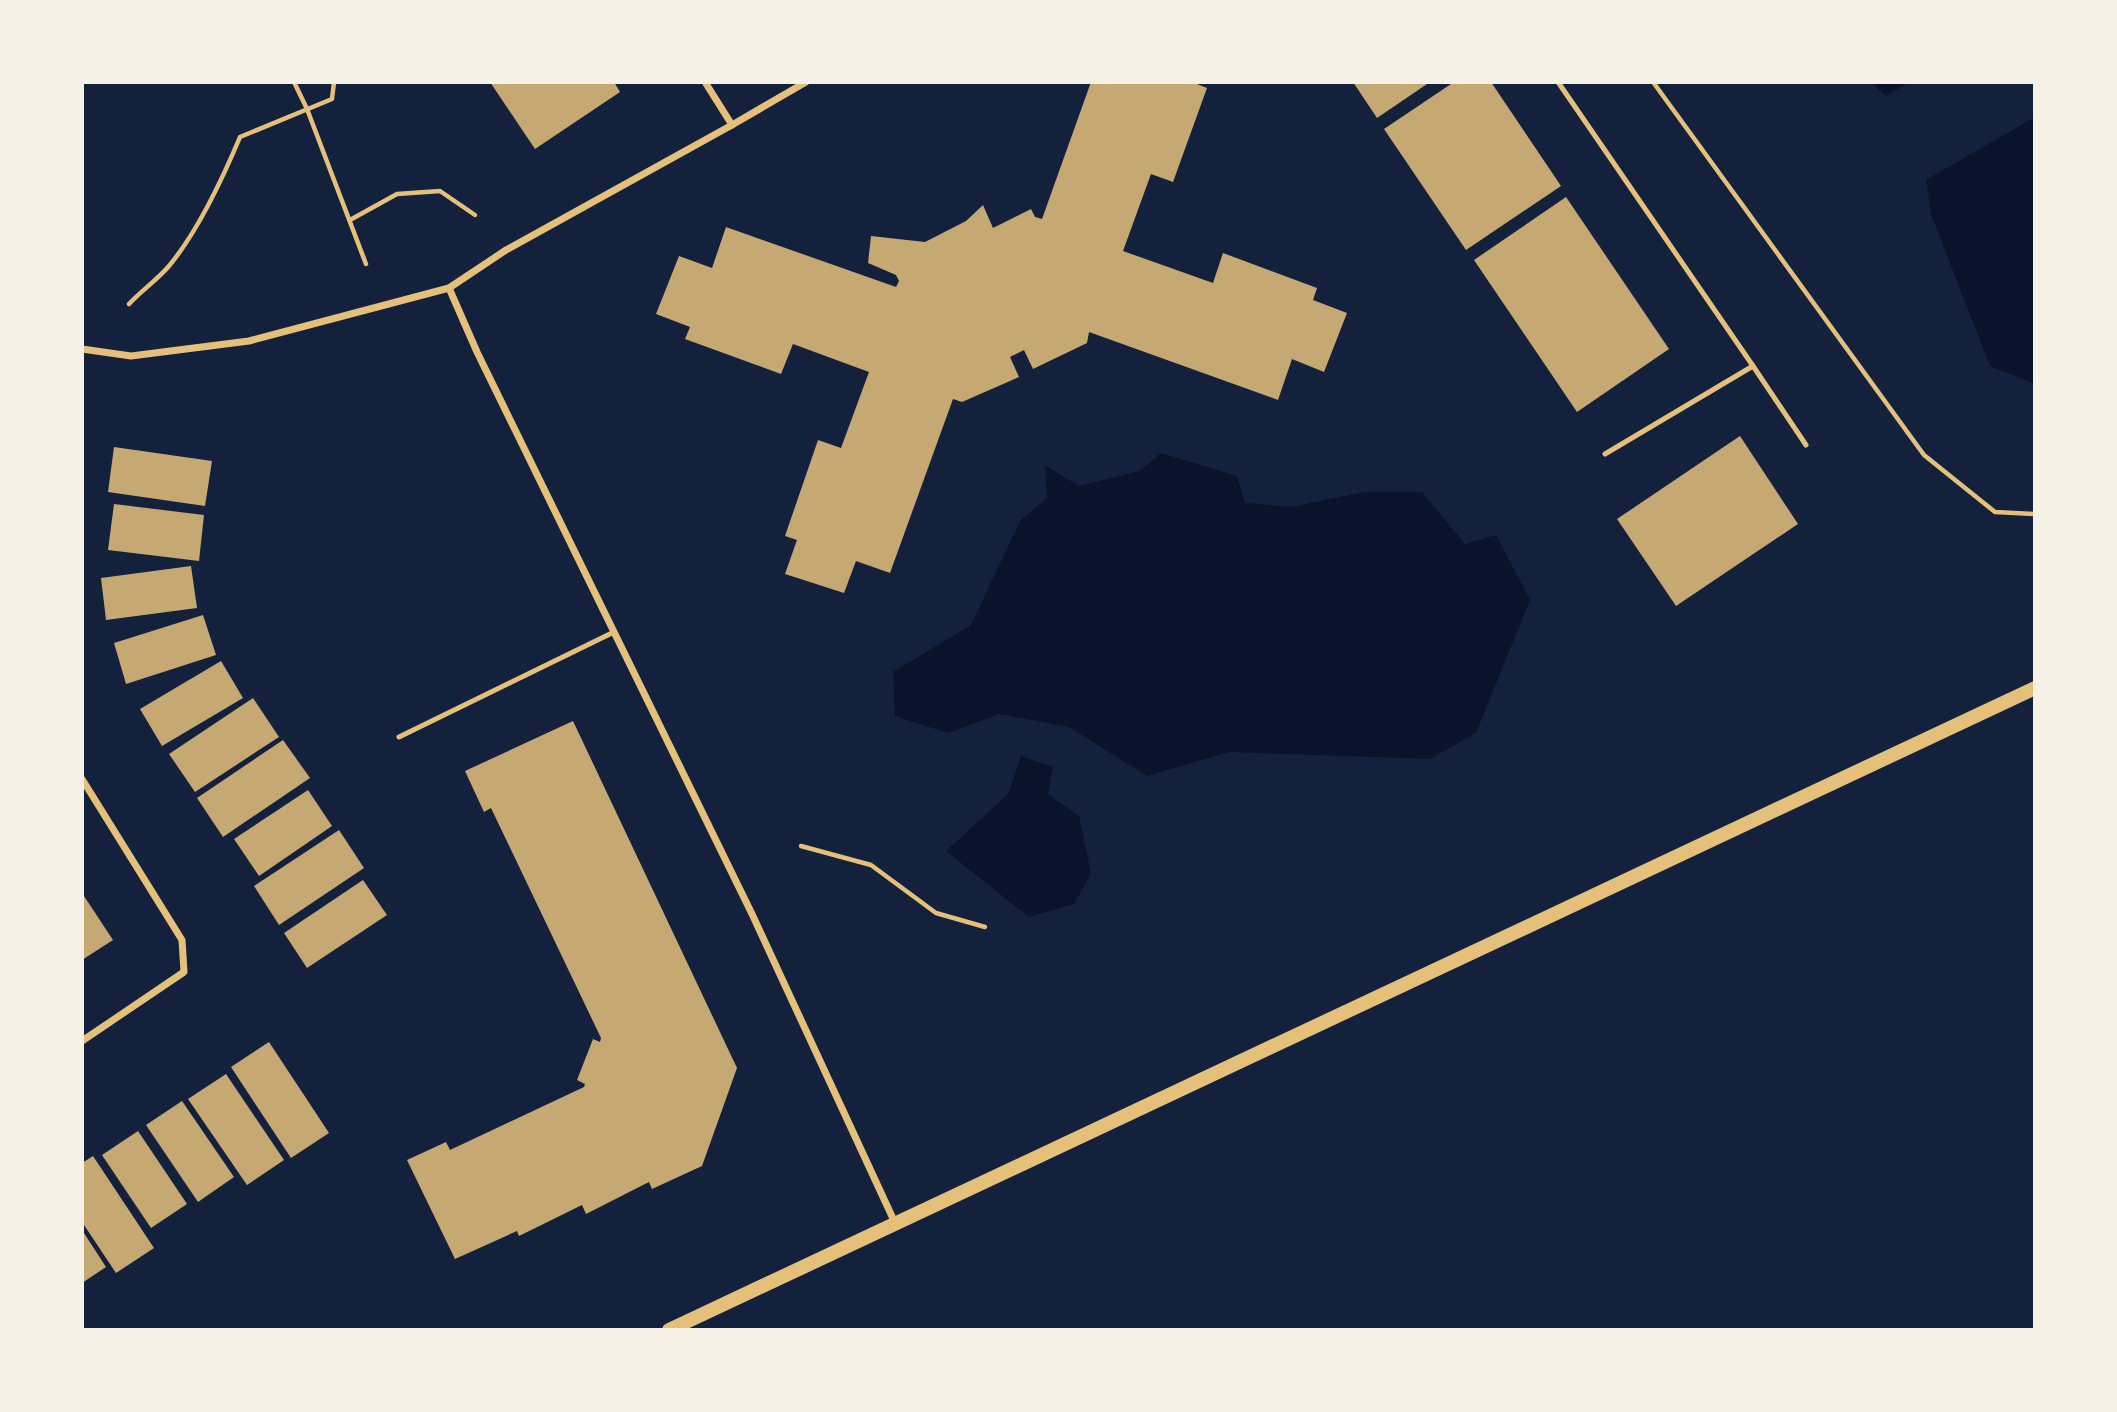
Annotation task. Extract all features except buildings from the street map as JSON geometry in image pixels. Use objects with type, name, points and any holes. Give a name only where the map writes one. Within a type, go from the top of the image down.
[{"type":"main road","points":[[669,1330],[2035,688]]},
{"type":"street","points":[[705,82],[732,125]]},
{"type":"street","points":[[82,349],[131,356],[249,341],[449,288],[506,250],[806,82]]},
{"type":"street","points":[[449,288],[477,352],[752,914],[896,1225]]},
{"type":"street","points":[[82,779],[182,940],[184,972],[82,1041]]},
{"type":"lane","points":[[1558,82],[1806,445]]},
{"type":"lane","points":[[1605,454],[1753,366]]},
{"type":"lane","points":[[399,737],[614,632]]},
{"type":"path","points":[[294,82],[307,109],[366,264]]},
{"type":"path","points":[[129,304],[168,268],[197,225],[240,137],[332,99],[334,82]]},
{"type":"path","points":[[1653,82],[1924,455],[1995,512],[2035,514]]},
{"type":"path","points":[[350,220],[397,194],[440,191],[475,215]]},
{"type":"path","points":[[801,846],[871,865],[936,913],[985,926]]},
{"type":"water","points":[[1871,82],[1909,82],[1886,96]]},
{"type":"water","points":[[2035,117],[2035,384],[1990,366],[1931,214],[1926,180]]},
{"type":"water","points":[[1161,453],[1237,476],[1245,503],[1291,507],[1364,492],[1422,492],[1465,544],[1496,535],[1530,600],[1476,733],[1430,759],[1229,752],[1147,776],[1069,727],[999,714],[948,733],[895,716],[893,672],[971,625],[1020,521],[1047,498],[1045,465],[1079,486],[1140,471]]},
{"type":"water","points":[[1021,756],[1053,767],[1048,794],[1079,816],[1091,874],[1074,904],[1029,917],[946,851],[1009,793]]}]
